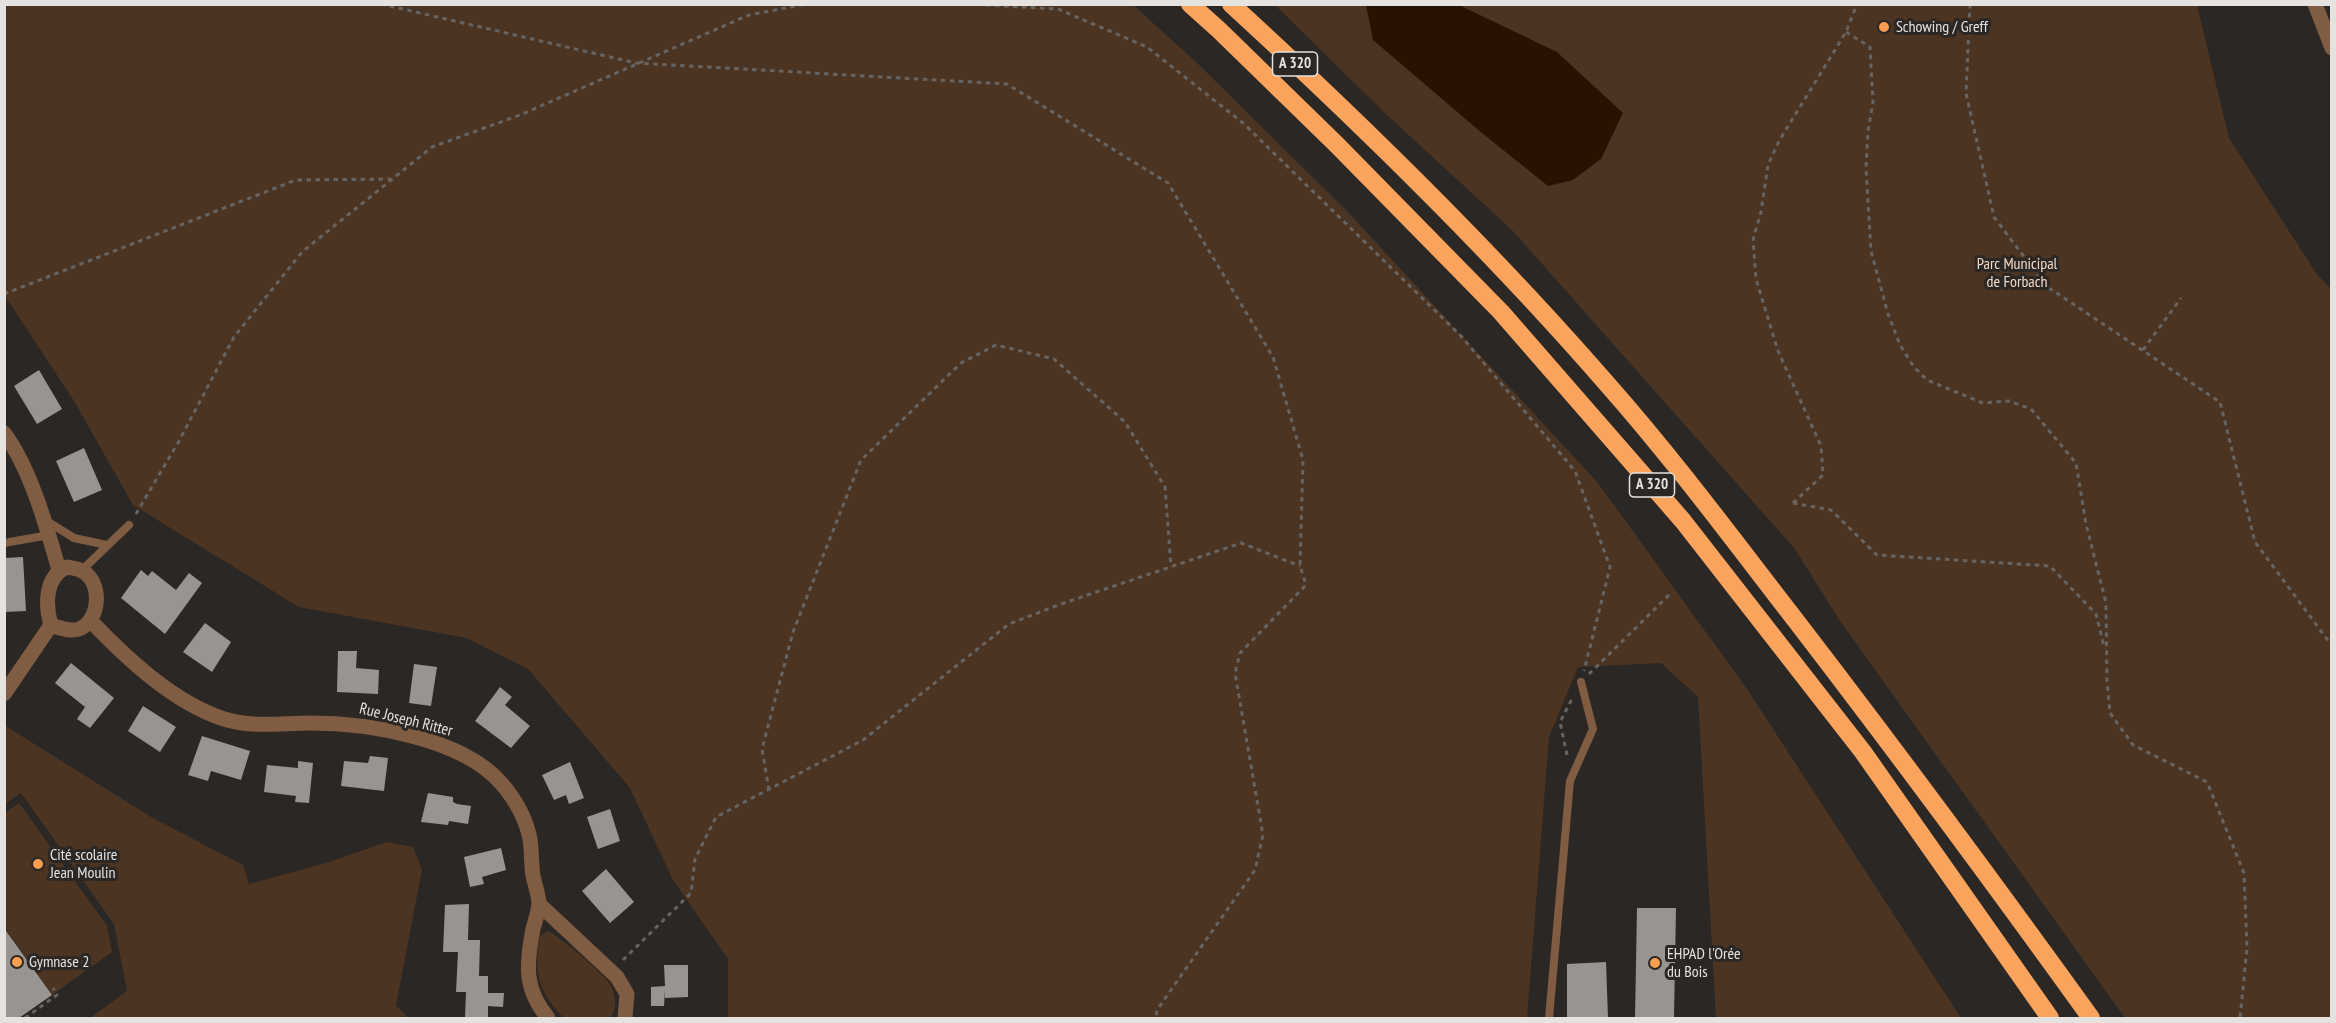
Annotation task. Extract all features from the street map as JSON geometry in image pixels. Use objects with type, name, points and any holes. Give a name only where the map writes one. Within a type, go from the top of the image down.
[{"type":"highway","name":"A 320","points":[[1190,4],[1337,145],[1501,312],[1683,521],[1863,752],[2050,1018]]},
{"type":"highway","name":"A 320","points":[[1231,4],[1359,123],[1526,293],[1609,385],[1689,482],[1842,682],[1985,871],[2091,1018]]},
{"type":"street","points":[[2315,4],[2331,48]]},
{"type":"street","points":[[4,433],[14,446],[47,527],[59,570]]},
{"type":"street","points":[[4,694],[33,655],[51,625],[47,612],[51,581],[59,570],[66,567],[82,570],[97,590],[96,605],[90,621],[80,629],[68,630],[51,625]]},
{"type":"street","name":"Rue Joseph Ritter","points":[[90,621],[117,649],[171,692],[200,709],[226,720],[256,725],[354,724],[410,736],[453,750],[478,762],[501,783],[519,809],[530,838],[533,874],[539,904],[527,960],[529,982],[536,1003],[548,1018]]},
{"type":"street","points":[[539,904],[612,971],[627,994],[625,1018]]},
{"type":"lane","points":[[82,570],[129,525]]},
{"type":"lane","points":[[4,543],[47,527],[74,538],[107,545]]},
{"type":"lane","points":[[1549,1018],[1570,781],[1593,729],[1581,682]]},
{"type":"path","points":[[381,4],[636,63],[1008,84],[1168,183],[1273,357],[1303,460],[1300,566],[1306,585],[1240,653],[1235,673],[1263,836],[1255,870],[1156,1011],[1156,1018]]},
{"type":"path","points":[[129,525],[178,441],[234,336],[302,252],[432,147],[520,115],[749,15],[806,4]]},
{"type":"path","points":[[968,4],[1058,9],[1147,47],[1243,123],[1461,336],[1575,471],[1610,567],[1581,682]]},
{"type":"path","points":[[1857,4],[1846,32],[1779,141],[1768,165],[1761,212],[1753,240],[1756,279],[1778,351],[1821,446],[1823,474],[1793,502],[1831,510],[1877,555],[2050,566],[2096,614],[2106,652]]},
{"type":"path","points":[[1970,4],[1966,93],[1994,217],[2046,286],[2220,402],[2255,542],[2331,646]]},
{"type":"path","points":[[1846,32],[1870,48],[1873,102],[1868,131],[1866,168],[1871,251],[1888,314],[1900,345],[1914,367],[1927,381],[1983,403],[2009,402],[2031,409],[2076,463],[2086,524],[2106,603],[2110,713],[2133,745],[2207,782],[2244,873],[2247,948],[2240,1018]]},
{"type":"path","points":[[4,294],[296,180],[392,179]]},
{"type":"path","points":[[2143,350],[2181,298]]},
{"type":"path","points":[[769,790],[762,750],[793,632],[861,459],[961,363],[996,345],[1054,359],[1125,422],[1165,487],[1171,567]]},
{"type":"path","points":[[612,971],[691,893],[695,859],[716,817],[863,740],[1009,624],[1241,543],[1300,566]]},
{"type":"path","points":[[1581,682],[1671,593]]},
{"type":"path","points":[[25,1018],[57,995],[53,988]]},
{"type":"green space","points":[[4,5],[1133,5],[1195,61],[1348,212],[1598,483],[1747,689],[1961,1018],[1716,1018],[1698,697],[1661,663],[1578,667],[1549,737],[1527,1018],[728,1018],[728,959],[673,880],[630,788],[528,669],[467,638],[299,607],[133,505],[74,401],[5,296]]},
{"type":"green space","name":"Parc Municipal de Forbach","points":[[1275,5],[2197,5],[2229,138],[2316,273],[2331,289],[2331,1018],[2125,1018],[1840,621],[1795,549],[1512,230],[1388,116]]},
{"type":"green space","points":[[4,725],[151,817],[243,865],[249,884],[326,863],[387,842],[413,847],[422,870],[396,1005],[408,1018],[90,1018],[127,991],[114,924],[21,793],[5,804]]},
{"type":"green space","name":"Cité scolaire Jean Moulin","points":[[19,803],[107,926],[112,952],[52,995],[5,928],[5,813]]},
{"type":"green space","points":[[548,931],[580,955],[609,983],[615,1001],[610,1018],[564,1018],[548,999],[540,981],[537,960],[540,936]]},
{"type":"shaded area","points":[[1366,5],[1459,5],[1557,52],[1623,113],[1601,159],[1573,180],[1548,186],[1373,40]]},
{"type":"building","points":[[39,370],[62,409],[37,424],[14,386]]},
{"type":"building","points":[[84,448],[102,490],[74,502],[56,461]]},
{"type":"building","points":[[23,557],[26,611],[4,612],[4,558]]},
{"type":"building","points":[[141,570],[148,576],[152,571],[176,590],[189,573],[202,583],[165,634],[121,598]]},
{"type":"building","points":[[205,623],[231,642],[212,672],[183,652]]},
{"type":"building","points":[[338,651],[357,651],[356,668],[379,670],[378,694],[337,692]]},
{"type":"building","points":[[71,663],[114,698],[90,728],[77,719],[85,707],[55,683]]},
{"type":"building","points":[[414,664],[437,667],[431,706],[409,703]]},
{"type":"building","points":[[500,687],[512,697],[505,705],[530,726],[511,748],[475,721]]},
{"type":"building","points":[[143,706],[176,727],[160,752],[128,731]]},
{"type":"building","points":[[202,736],[250,751],[241,780],[211,771],[208,781],[188,775]]},
{"type":"building","points":[[370,756],[388,758],[384,791],[341,786],[344,761],[368,763]]},
{"type":"building","points":[[298,761],[313,763],[309,803],[295,802],[296,796],[264,792],[267,765],[298,768]]},
{"type":"building","points":[[570,762],[584,798],[569,804],[566,795],[554,800],[542,775]]},
{"type":"building","points":[[428,793],[453,797],[453,802],[457,804],[471,806],[468,824],[449,821],[448,825],[421,822]]},
{"type":"building","points":[[610,809],[620,841],[598,849],[587,817]]},
{"type":"building","points":[[501,848],[506,870],[482,877],[484,884],[470,887],[464,857]]},
{"type":"building","points":[[606,869],[634,902],[610,923],[582,891]]},
{"type":"building","points":[[469,904],[468,940],[480,940],[479,976],[488,976],[488,993],[504,993],[503,1007],[488,1006],[488,1018],[465,1018],[466,992],[456,992],[458,952],[443,952],[445,905]]},
{"type":"building","name":"EHPAD l'Orée du Bois","points":[[1637,908],[1676,908],[1674,1018],[1635,1018]]},
{"type":"building","name":"Gymnase 2","points":[[4,928],[52,995],[19,1018],[4,1018]]},
{"type":"building","points":[[1606,962],[1608,1018],[1567,1018],[1567,964]]},
{"type":"building","points":[[664,965],[688,965],[688,997],[665,998],[665,990],[664,1006],[651,1006],[651,987],[665,986]]},
{"type":"place","name":"Schowing / Greff","points":[[1884,27]]},
{"type":"place","name":"Cité scolaire Jean Moulin","points":[[38,864]]},
{"type":"place","name":"Gymnase 2","points":[[17,962]]},
{"type":"place","name":"EHPAD l'Orée du Bois","points":[[1655,963]]}]
